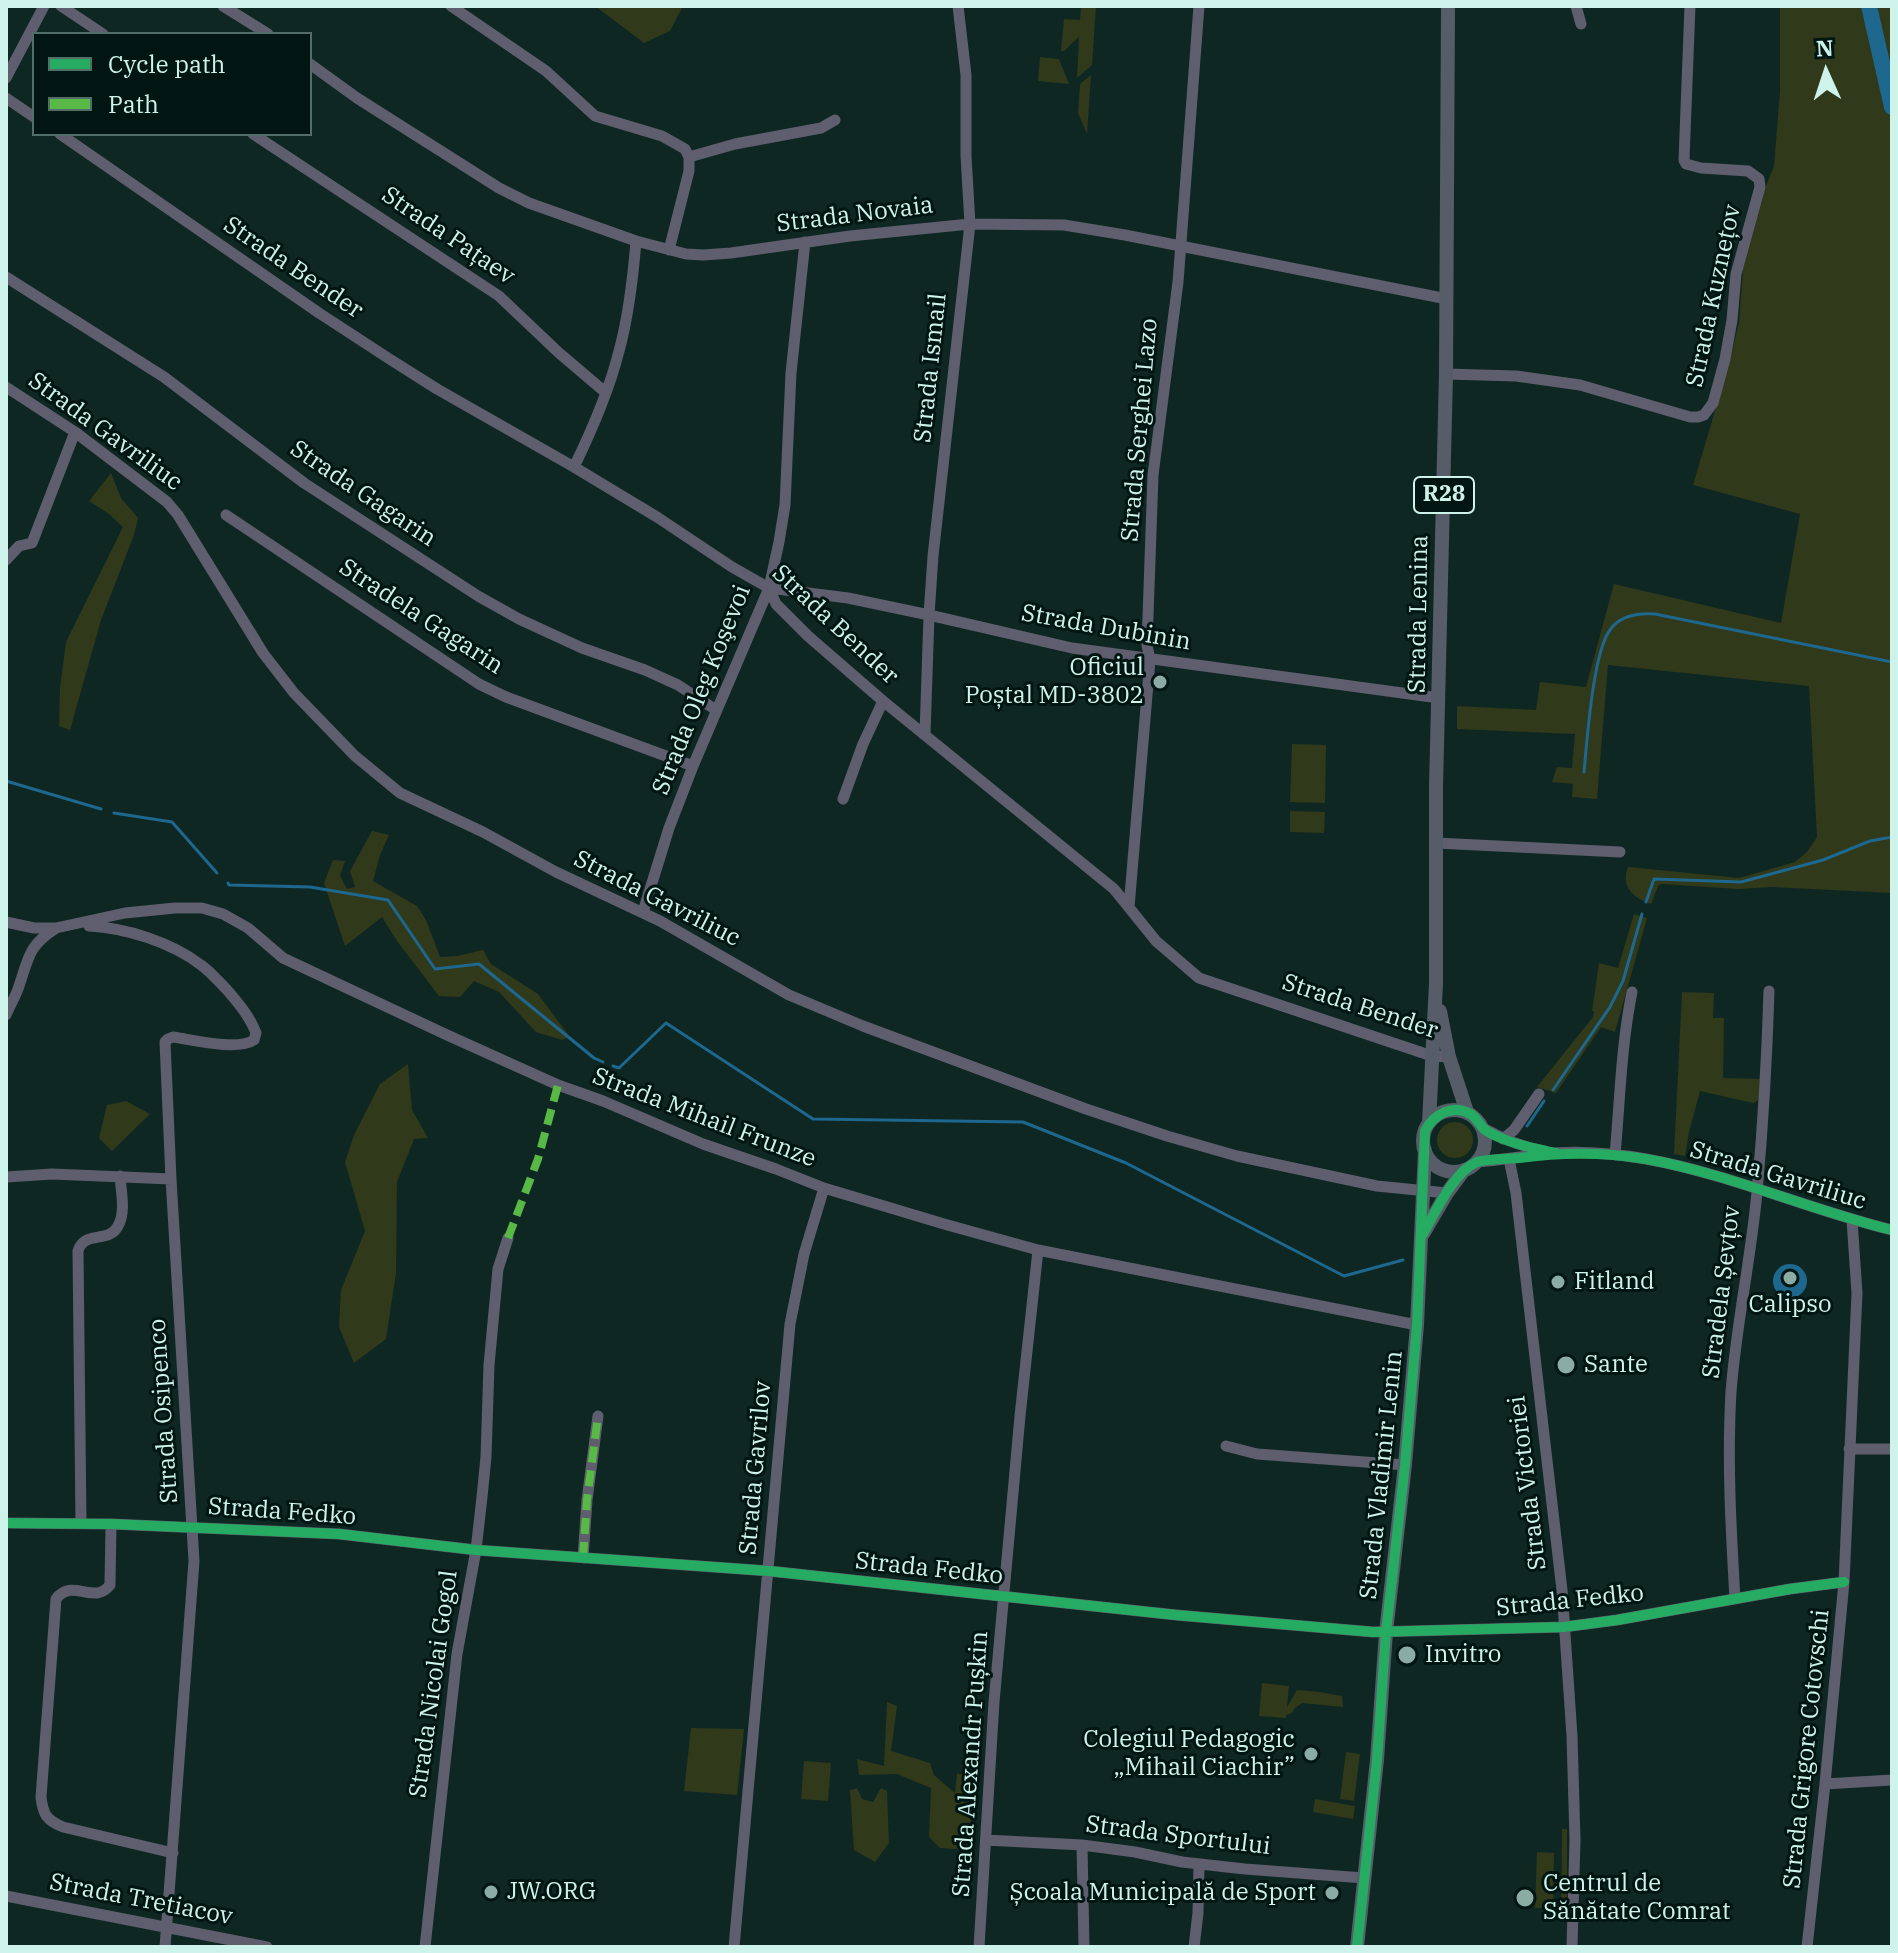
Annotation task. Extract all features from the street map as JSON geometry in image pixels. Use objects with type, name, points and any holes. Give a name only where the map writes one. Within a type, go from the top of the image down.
[{"type":"main road","name":"Strada Lenina","points":[[1436,983],[1447,299],[1448,6]]},
{"type":"main road","name":"R28","points":[[1425,1150],[1436,983]]},
{"type":"main road","name":"R28","points":[[1436,983],[1449,1057],[1467,1112],[1483,1128]]},
{"type":"main road","points":[[1429,1123],[1446,1111],[1467,1112]]},
{"type":"main road","points":[[1421,1238],[1447,1193],[1482,1155],[1485,1146],[1483,1128]]},
{"type":"main road","name":"Strada Vladimir Lenin","points":[[1357,1947],[1417,1325],[1425,1150]]},
{"type":"main road","points":[[1425,1150],[1436,1166],[1445,1170],[1455,1172],[1471,1166]]},
{"type":"street","points":[[6,78],[44,6]]},
{"type":"street","points":[[61,6],[100,32]]},
{"type":"street","points":[[223,6],[265,32]]},
{"type":"street","points":[[451,6],[546,71],[595,116],[662,136],[685,149],[689,157],[689,171],[669,250]]},
{"type":"street","name":"Strada Ismail","points":[[925,734],[929,615],[940,485],[970,224],[966,75],[958,6]]},
{"type":"street","name":"Strada Serghei Lazo","points":[[1129,907],[1150,660],[1147,645],[1153,475],[1171,340],[1199,6]]},
{"type":"street","points":[[1576,6],[1581,24]]},
{"type":"street","name":"Strada Kuznețov","points":[[1446,374],[1546,379],[1580,385],[1690,417],[1704,415],[1713,403],[1732,320],[1736,274],[1760,187],[1759,179],[1748,171],[1701,168],[1691,166],[1684,160],[1690,6]]},
{"type":"street","name":"Strada Novaia","points":[[312,65],[357,98],[499,188],[529,203],[669,250],[703,255],[970,224],[1064,225],[1447,299]]},
{"type":"street","points":[[6,98],[32,116]]},
{"type":"street","points":[[689,157],[735,144],[821,128],[835,120]]},
{"type":"street","name":"Strada Bender","points":[[63,136],[319,313],[437,389],[574,467],[769,588],[784,613],[883,701],[1114,889],[1156,941],[1199,978],[1432,1056],[1449,1057]]},
{"type":"street","name":"Strada Pațaev","points":[[256,136],[499,296],[605,392]]},
{"type":"street","points":[[574,467],[589,436],[619,353],[633,285],[636,241]]},
{"type":"street","name":"Strada Oleg Koşevoi","points":[[643,912],[669,828],[693,766],[769,588],[785,505],[791,373],[805,242]]},
{"type":"street","name":"Strada Gagarin","points":[[6,277],[164,377],[304,483],[457,583],[519,619],[582,648],[678,685],[716,710]]},
{"type":"street","name":"Strada Gavriliuc","points":[[6,387],[75,432],[167,502],[263,653],[294,693],[355,756],[400,793],[643,912],[813,1007],[1167,1136],[1237,1156],[1377,1186],[1447,1193]]},
{"type":"street","points":[[6,560],[19,546],[32,543],[75,432]]},
{"type":"street","name":"Stradela Gagarin","points":[[226,515],[479,684],[506,697],[693,766]]},
{"type":"street","name":"Strada Dubinin","points":[[769,588],[848,598],[1072,648],[1439,698]]},
{"type":"street","points":[[843,799],[883,701]]},
{"type":"street","points":[[1436,843],[1620,852]]},
{"type":"street","name":"Strada Mihail Frunze","points":[[6,922],[34,928],[56,928],[125,913],[202,908],[223,914],[248,928],[283,958],[558,1085],[703,1144],[824,1188],[1038,1250],[1417,1325]]},
{"type":"street","name":"Strada Osipenco","points":[[75,925],[126,932],[176,950],[199,963],[244,1010],[255,1029],[255,1037],[250,1043],[238,1045],[173,1037],[166,1040],[165,1046],[194,1561],[165,1947]]},
{"type":"street","points":[[6,1015],[30,952],[43,936],[56,928]]},
{"type":"street","name":"Stradela Șevțov","points":[[1735,1599],[1730,1500],[1731,1395],[1757,1190],[1767,1077],[1769,991]]},
{"type":"street","points":[[1615,1155],[1618,1093],[1632,992]]},
{"type":"street","points":[[1503,1139],[1514,1130],[1539,1094]]},
{"type":"street","name":"Strada Gavriliuc","points":[[1483,1128],[1529,1148],[1556,1153],[1615,1155],[1678,1166],[1892,1230]]},
{"type":"street","name":"Strada Gavriliuc","points":[[1471,1166],[1556,1153]]},
{"type":"street","name":"Strada Victoriei","points":[[1509,1159],[1518,1209],[1562,1590],[1573,1766],[1575,1840],[1572,1947]]},
{"type":"street","points":[[6,1177],[52,1174],[171,1179]]},
{"type":"street","points":[[81,1523],[78,1251],[85,1239],[108,1235],[119,1225],[120,1176]]},
{"type":"street","name":"Strada Gavrilov","points":[[734,1947],[790,1324],[804,1254],[824,1188]]},
{"type":"street","name":"Strada Grigore Cotovschi","points":[[1807,1947],[1844,1582],[1857,1293],[1852,1220]]},
{"type":"street","name":"Strada Nicolai Gogol","points":[[425,1947],[457,1654],[476,1550],[486,1457],[489,1365],[497,1283],[508,1238]]},
{"type":"street","name":"Strada Alexandr Pușkin","points":[[979,1947],[994,1702],[1038,1250]]},
{"type":"street","points":[[583,1558],[598,1416]]},
{"type":"street","points":[[1226,1446],[1257,1454],[1405,1465]]},
{"type":"street","points":[[1849,1449],[1892,1449]]},
{"type":"street","name":"Strada Fedko","points":[[6,1523],[81,1523],[339,1534],[476,1550],[769,1571],[1176,1615],[1386,1632],[1564,1627],[1844,1582]]},
{"type":"street","points":[[111,1524],[110,1585],[95,1594],[63,1591],[56,1599],[42,1809],[51,1822],[63,1827],[173,1853]]},
{"type":"street","points":[[1825,1784],[1892,1780]]},
{"type":"street","name":"Strada Sportului","points":[[986,1840],[1082,1845],[1199,1864],[1364,1878]]},
{"type":"street","points":[[1082,1845],[1084,1947]]},
{"type":"street","points":[[1194,1947],[1199,1864]]},
{"type":"street","name":"Strada Tretiacov","points":[[6,1896],[267,1947]]},
{"type":"green space","points":[[595,6],[683,6],[670,31],[644,43]]},
{"type":"green space","points":[[1081,6],[1096,6],[1092,65],[1077,78],[1079,37],[1061,51],[1064,19],[1080,20]]},
{"type":"green space","points":[[1780,6],[1892,6],[1892,893],[1662,884],[1658,886],[1651,904],[1630,891],[1626,880],[1628,867],[1739,878],[1795,862],[1807,852],[1817,837],[1809,686],[1608,665],[1597,799],[1572,797],[1573,784],[1552,782],[1557,767],[1572,768],[1575,734],[1457,729],[1457,706],[1536,710],[1540,682],[1586,687],[1614,584],[1781,623],[1800,514],[1693,485],[1728,367],[1739,323],[1743,269],[1774,166],[1780,91]]},
{"type":"green space","points":[[1040,57],[1059,59],[1069,84],[1038,81]]},
{"type":"green space","points":[[1091,75],[1087,134],[1078,113],[1080,84]]},
{"type":"green space","points":[[111,473],[121,498],[138,518],[101,620],[70,730],[59,726],[66,642],[123,527],[89,501]]},
{"type":"green space","points":[[1292,744],[1326,745],[1325,803],[1290,802]]},
{"type":"green space","points":[[1290,811],[1325,812],[1324,833],[1290,832]]},
{"type":"green space","points":[[372,831],[389,835],[373,881],[417,906],[426,920],[440,957],[483,950],[491,964],[538,994],[570,1037],[562,1040],[536,1032],[499,992],[474,981],[460,997],[439,996],[382,917],[345,946],[324,883],[333,860],[345,861],[340,876],[347,889],[355,887],[350,871]]},
{"type":"green space","points":[[1634,914],[1647,918],[1615,1032],[1601,1027],[1556,1093],[1537,1087],[1593,1017],[1599,963],[1618,968]]},
{"type":"green space","points":[[1682,992],[1714,993],[1713,1018],[1724,1018],[1723,1078],[1762,1079],[1761,1099],[1753,1103],[1700,1091],[1685,1156],[1674,1154]]},
{"type":"green space","points":[[408,1064],[412,1110],[428,1138],[414,1139],[397,1182],[396,1273],[386,1339],[354,1363],[339,1327],[341,1290],[365,1231],[345,1162],[354,1135],[380,1084]]},
{"type":"green space","points":[[126,1101],[150,1114],[112,1151],[99,1138],[107,1105]]},
{"type":"green space","points":[[1455,1122],[1468,1127],[1473,1140],[1468,1153],[1455,1158],[1442,1153],[1437,1140],[1442,1127]]},
{"type":"green space","points":[[1262,1683],[1289,1686],[1287,1707],[1297,1690],[1342,1696],[1343,1707],[1302,1703],[1286,1718],[1259,1716]]},
{"type":"green space","points":[[887,1702],[897,1706],[891,1751],[930,1763],[934,1775],[955,1793],[957,1774],[974,1775],[969,1850],[940,1848],[929,1837],[931,1788],[897,1774],[859,1775],[857,1759],[884,1766]]},
{"type":"green space","points":[[691,1728],[744,1729],[737,1795],[684,1791]]},
{"type":"green space","points":[[1346,1752],[1360,1754],[1354,1801],[1340,1799]]},
{"type":"green space","points":[[804,1761],[831,1763],[828,1801],[801,1799]]},
{"type":"green space","points":[[857,1788],[862,1799],[873,1802],[881,1788],[887,1791],[889,1843],[875,1862],[854,1850],[850,1790]]},
{"type":"green space","points":[[1315,1799],[1355,1806],[1353,1819],[1313,1812]]},
{"type":"green space","points":[[1562,1829],[1567,1829],[1567,1920],[1561,1920]]},
{"type":"green space","points":[[1537,1852],[1554,1853],[1553,1919],[1542,1919],[1543,1908],[1535,1908]]},
{"type":"water","name":"Calipso","points":[[1790,1264],[1802,1269],[1807,1281],[1802,1293],[1790,1298],[1778,1293],[1773,1281],[1778,1269]]},
{"type":"waterway","points":[[1869,6],[1892,107]]},
{"type":"waterway","points":[[1584,772],[1599,657],[1610,630],[1630,616],[1655,614],[1892,662]]},
{"type":"waterway","points":[[6,781],[101,809]]},
{"type":"waterway","points":[[114,813],[172,822],[217,873]]},
{"type":"waterway","points":[[1646,902],[1654,879],[1741,882],[1823,860],[1870,841],[1892,837]]},
{"type":"waterway","points":[[228,883],[310,887],[388,900],[435,969],[479,964],[594,1058],[603,1062]]},
{"type":"waterway","points":[[1553,1090],[1610,1007],[1623,981],[1642,914]]},
{"type":"waterway","points":[[613,1066],[619,1068],[666,1023],[813,1119],[1023,1122],[1126,1163],[1344,1276],[1403,1260]]},
{"type":"waterway","points":[[1527,1126],[1544,1101]]},
{"type":"marked path","points":[[508,1238],[538,1159],[558,1085]]},
{"type":"marked path","points":[[583,1558],[598,1416]]},
{"type":"cycle path","points":[[1357,1947],[1417,1325],[1425,1131],[1439,1115],[1458,1110],[1472,1115],[1484,1129],[1497,1136],[1556,1153]]},
{"type":"cycle path","points":[[1423,1234],[1453,1183],[1477,1162],[1583,1154],[1646,1159],[1677,1166],[1892,1230]]},
{"type":"cycle path","points":[[6,1523],[111,1524],[339,1534],[476,1550],[769,1571],[1176,1615],[1373,1632],[1564,1627],[1844,1582]]},
{"type":"place","name":"Oficiul Poștal MD-3802","points":[[1160,682]]},
{"type":"place","name":"Calipso","points":[[1790,1278]]},
{"type":"place","name":"Fitland","points":[[1558,1282]]},
{"type":"place","name":"Sante","points":[[1566,1365]]},
{"type":"place","name":"Invitro","points":[[1407,1655]]},
{"type":"place","name":"Colegiul Pedagogic „Mihail Ciachir”","points":[[1311,1754]]},
{"type":"place","name":"JW.ORG","points":[[491,1892]]},
{"type":"place","name":"Școala Municipală de Sport","points":[[1332,1893]]},
{"type":"place","name":"Centrul de Sănătate Comrat","points":[[1525,1898]]}]
